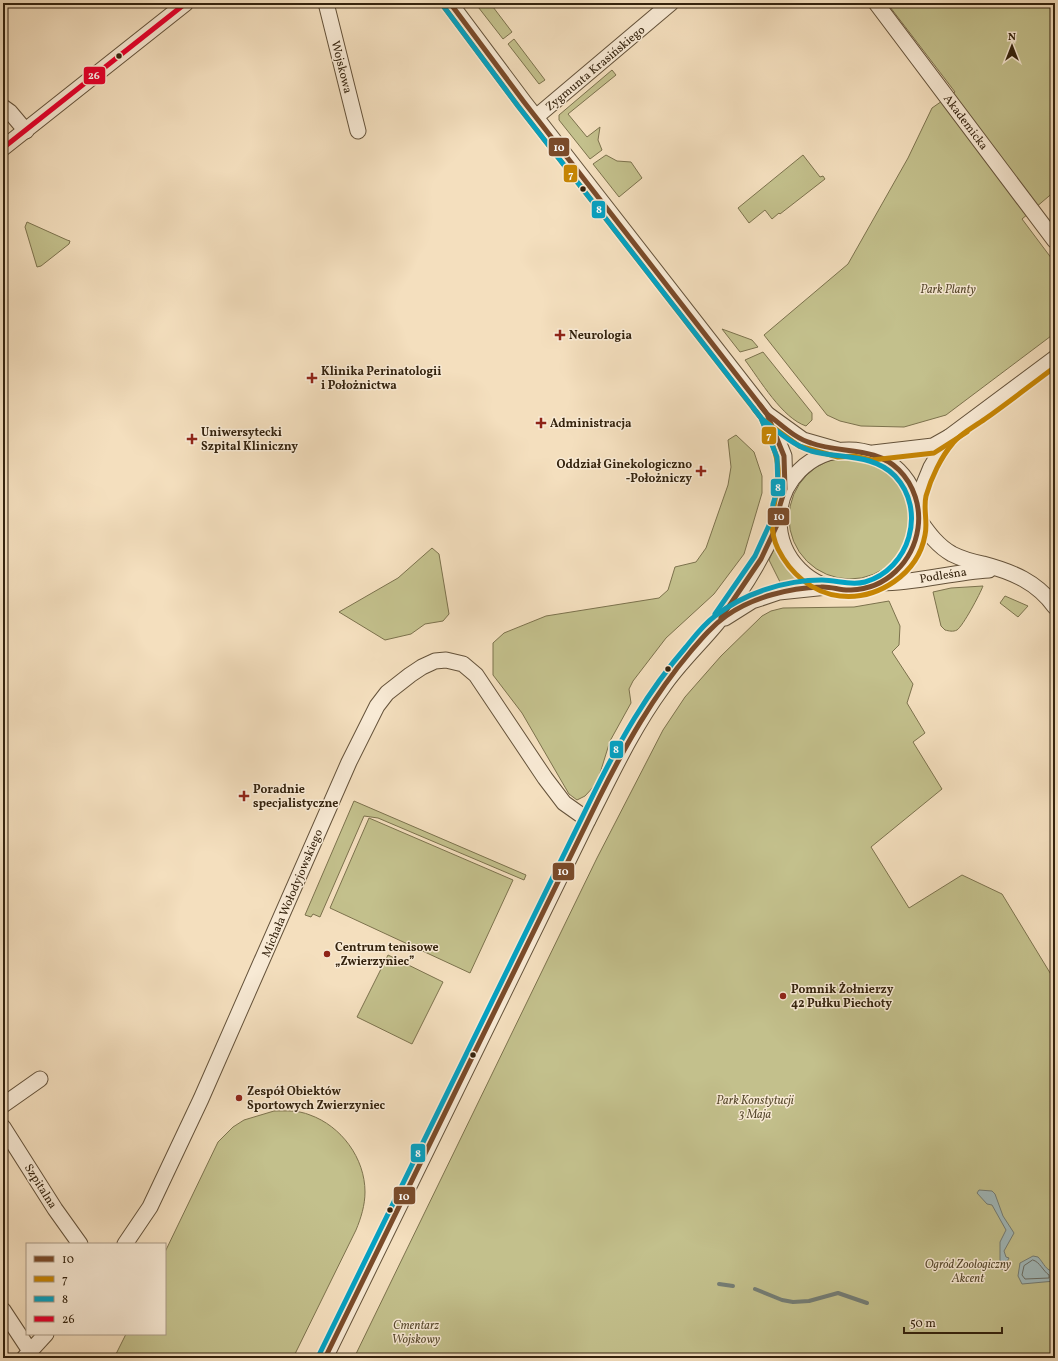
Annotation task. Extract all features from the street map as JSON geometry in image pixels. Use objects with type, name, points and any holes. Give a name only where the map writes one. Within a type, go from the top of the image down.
[{"type":"street","points":[[3,148],[186,3]]},
{"type":"street","name":"Wojskowa","points":[[326,3],[358,131]]},
{"type":"street","points":[[450,3],[536,117],[767,414],[784,456],[785,489]]},
{"type":"street","name":"Zygmunta Krasińskiego","points":[[536,117],[672,3]]},
{"type":"street","name":"Akademicka","points":[[876,3],[1055,241]]},
{"type":"street","points":[[3,107],[10,112],[26,131]]},
{"type":"street","points":[[872,453],[932,446],[949,437],[1055,358]]},
{"type":"street","points":[[767,414],[803,440],[838,450]]},
{"type":"street","points":[[918,501],[931,467],[949,437]]},
{"type":"street","points":[[325,1358],[588,820],[645,711],[676,669],[717,623],[762,559],[778,523],[780,505],[785,489],[795,475],[807,463],[822,454],[838,450],[855,449],[872,453],[888,460],[901,471],[911,485],[918,501],[920,522],[918,537],[912,552],[896,573],[881,583],[868,588],[854,590],[840,590],[827,587],[808,577],[793,562],[782,543],[778,523]]},
{"type":"street","name":"Podleśna","points":[[920,522],[933,539],[951,554],[964,560],[1005,570],[1027,580],[1048,597],[1055,607]]},
{"type":"street","name":"Podleśna","points":[[881,583],[899,583],[970,571],[1005,570]]},
{"type":"street","points":[[717,623],[752,601],[766,596],[779,592],[827,587]]},
{"type":"street","name":"Michała Wołodyjowskiego","points":[[126,1243],[150,1207],[201,1099],[349,762],[377,706],[387,693],[422,667],[435,661],[446,660],[463,664],[476,675],[545,778],[564,803],[588,820]]},
{"type":"street","points":[[3,1105],[40,1079]]},
{"type":"street","name":"Szpitalna","points":[[3,1127],[55,1209],[79,1243]]},
{"type":"street","points":[[3,1310],[27,1355],[45,1335]]},
{"type":"green space","points":[[475,3],[490,3],[512,32],[503,39]]},
{"type":"green space","name":"Park Planty","points":[[887,3],[1055,3],[1055,191],[1022,219],[1055,263],[1055,333],[946,415],[904,427],[861,426],[840,421],[827,415],[764,335],[848,264],[908,158],[932,108],[955,92]]},
{"type":"green space","points":[[514,39],[545,80],[539,84],[508,44]]},
{"type":"green space","points":[[612,70],[616,75],[568,114],[587,137],[600,127],[598,140],[602,150],[590,159],[559,120],[559,115]]},
{"type":"green space","points":[[606,155],[617,161],[631,162],[642,178],[619,197],[593,164]]},
{"type":"green space","points":[[803,155],[820,177],[823,176],[825,179],[772,219],[765,210],[749,223],[738,208]]},
{"type":"green space","points":[[27,222],[70,241],[69,244],[41,266],[37,267],[25,227]]},
{"type":"green space","points":[[722,329],[752,340],[758,347],[740,352]]},
{"type":"green space","points":[[763,352],[812,413],[812,420],[806,426],[797,422],[780,407],[745,360]]},
{"type":"green space","points":[[736,435],[754,452],[762,476],[762,493],[744,554],[714,594],[666,638],[633,681],[629,689],[631,703],[610,741],[597,783],[585,796],[577,800],[569,794],[522,713],[493,675],[493,643],[504,633],[546,616],[659,598],[668,590],[675,567],[696,562],[706,548],[728,485],[731,467],[728,440]]},
{"type":"green space","points":[[850,457],[873,462],[893,475],[906,495],[911,518],[906,541],[893,561],[873,574],[850,579],[827,574],[807,561],[794,541],[789,518],[794,495],[807,475],[827,462]]},
{"type":"green space","points":[[775,547],[787,567],[800,581],[781,584],[769,560]]},
{"type":"green space","points":[[432,548],[439,554],[449,614],[443,621],[425,624],[411,634],[385,640],[339,612],[398,578]]},
{"type":"green space","points":[[983,586],[979,596],[960,627],[954,631],[945,630],[941,626],[933,592],[951,588]]},
{"type":"green space","points":[[1005,596],[1028,606],[1018,617],[1000,603]]},
{"type":"green space","name":"Park Konstytucji 3 Maja","points":[[889,601],[900,626],[899,645],[892,652],[913,684],[907,703],[925,733],[913,742],[942,789],[871,847],[909,908],[962,875],[1002,894],[1055,981],[1055,1358],[354,1358],[597,858],[663,730],[685,697],[721,656],[762,616],[771,611],[783,608],[854,607]]},
{"type":"green space","points":[[354,801],[526,875],[524,880],[378,818],[364,816],[320,917],[313,914],[311,917],[305,915]]},
{"type":"green space","points":[[369,818],[513,880],[470,973],[330,908]]},
{"type":"green space","points":[[388,955],[443,982],[412,1044],[357,1017]]},
{"type":"green space","points":[[274,1111],[292,1111],[306,1113],[321,1120],[341,1135],[349,1145],[361,1167],[364,1179],[365,1192],[360,1221],[293,1358],[114,1358],[126,1335],[166,1335],[166,1250],[218,1142],[233,1127],[244,1120]]},
{"type":"water","points":[[979,1190],[992,1191],[995,1194],[1003,1216],[1014,1233],[1004,1251],[1006,1257],[1009,1258],[1002,1270],[1000,1263],[1000,1242],[1006,1230],[992,1205],[987,1204],[977,1193]]},
{"type":"water","points":[[1033,1256],[1038,1257],[1049,1270],[1055,1271],[1055,1281],[1022,1284],[1018,1276],[1020,1263]]},
{"type":"waterway","points":[[719,1284],[733,1286]]},
{"type":"waterway","points":[[755,1289],[782,1300],[793,1302],[809,1301],[838,1293],[867,1303]]},
{"type":"transit line","name":"26","points":[[3,148],[186,3]]},
{"type":"transit line","name":"10","points":[[325,1358],[599,798],[640,722],[664,686],[707,632],[737,609],[759,599],[796,589],[825,587],[851,590],[876,585],[886,579],[896,571],[910,552],[915,540],[919,520],[917,504],[909,482],[890,462],[869,454],[822,446],[805,441],[793,434],[767,414],[524,102],[450,3]]},
{"type":"transit line","name":"7","points":[[444,7],[518,106],[761,418],[774,449],[778,469],[777,490],[772,519],[774,538],[778,549],[789,566],[796,574],[811,586],[830,594],[854,596],[868,594],[882,589],[894,582],[914,562],[921,549],[926,530],[926,496],[944,455],[956,439],[994,413],[1055,367]]},
{"type":"transit line","name":"8","points":[[319,1355],[603,775],[646,700],[672,664],[703,627],[715,616],[739,601],[766,589],[780,585],[794,582],[822,580],[859,583],[881,575],[893,565],[903,552],[909,537],[911,521],[910,505],[905,490],[895,476],[886,469],[866,460],[811,451],[785,437],[762,419],[518,106],[444,7]]},
{"type":"transit line","name":"10","points":[[721,618],[761,559],[778,523],[780,505],[785,489],[784,456],[767,414],[760,405]]},
{"type":"transit line","name":"7","points":[[754,409],[762,419],[799,446],[838,457],[854,456],[872,460],[934,453],[967,432]]},
{"type":"transit line","name":"8","points":[[715,614],[755,556],[771,521],[773,504],[778,488],[777,457],[761,418],[754,409]]},
{"type":"place","name":"Neurologia","points":[[560,335]]},
{"type":"place","name":"Klinika Perinatologii i Położnictwa","points":[[312,378]]},
{"type":"place","name":"Administracja","points":[[541,423]]},
{"type":"place","name":"Uniwersytecki Szpital Kliniczny","points":[[192,439]]},
{"type":"place","name":"Oddział Ginekologiczno -Położniczy","points":[[701,471]]},
{"type":"place","name":"Poradnie specjalistyczne","points":[[244,796]]},
{"type":"place","name":"Centrum tenisowe „Zwierzyniec”","points":[[327,954]]},
{"type":"place","name":"Pomnik Żołnierzy 42 Pułku Piechoty","points":[[783,996]]},
{"type":"place","name":"Zespół Obiektów Sportowych Zwierzyniec","points":[[239,1098]]},
{"type":"park label","name":"Ogród Zoologiczny Akcent","points":[[968,1271]]},
{"type":"park label","name":"Cmentarz Wojskowy","points":[[416,1332]]}]
